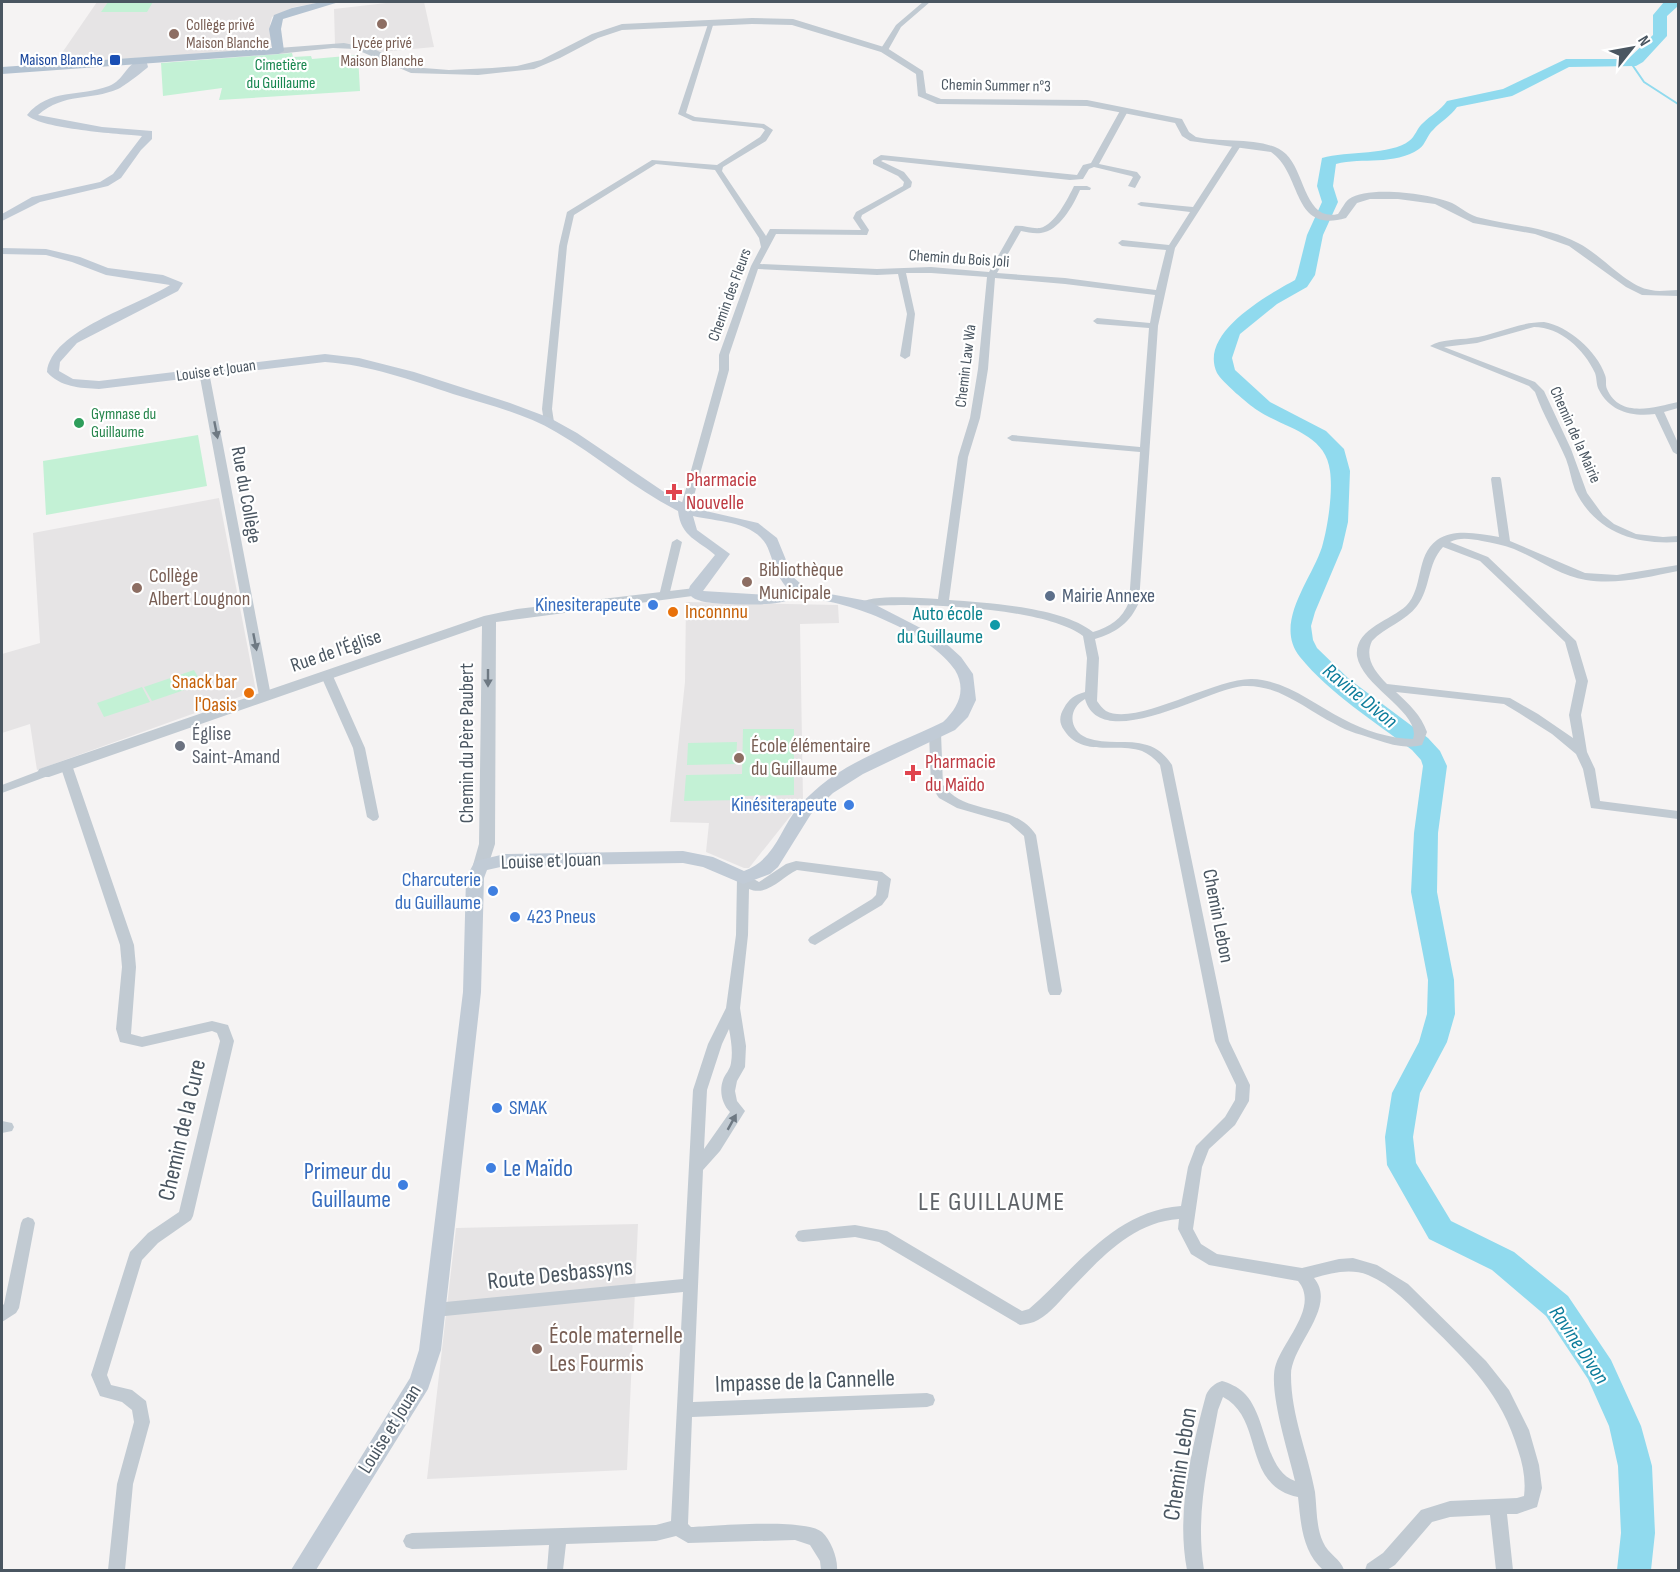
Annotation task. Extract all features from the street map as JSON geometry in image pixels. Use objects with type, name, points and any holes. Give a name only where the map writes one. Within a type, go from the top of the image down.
[{"type":"main road","points":[[2,70],[133,66],[165,60],[278,51],[275,29],[278,17],[296,10],[334,2]]},
{"type":"main road","points":[[2,218],[36,199],[104,184],[117,176],[137,148],[147,139],[148,133],[102,130],[37,118],[32,115],[52,101],[64,96],[118,86],[133,66]]},
{"type":"main road","name":"Louise et Jouan","points":[[2,251],[61,254],[106,271],[177,283],[174,288],[73,340],[54,361],[53,372],[59,378],[75,384],[99,385],[307,359],[346,359],[427,381],[537,416],[572,436],[648,489],[685,510],[737,522],[760,530],[771,540],[780,555],[784,574],[803,594]]},
{"type":"main road","points":[[685,510],[686,525],[692,533],[723,554],[721,561],[710,569],[699,583],[695,592],[702,597],[767,600],[803,594],[863,604],[935,641],[956,660],[965,674],[968,700],[962,713],[949,726],[856,770],[827,789],[805,810],[772,863],[764,870],[743,878]]},
{"type":"main road","name":"Louise et Jouan","points":[[303,1570],[420,1382],[430,1350],[472,992],[475,878],[481,865],[505,860],[683,857],[707,861],[743,878]]},
{"type":"street","points":[[884,50],[898,26],[927,2]]},
{"type":"street","name":"Chemin Summer n°3","points":[[278,51],[330,47],[361,48],[371,51],[394,65],[419,71],[519,69],[553,59],[614,28],[711,22],[793,22],[884,50],[919,71],[921,94],[940,102],[1096,104],[1176,120],[1185,133],[1200,141],[1238,144],[1281,155],[1310,210],[1318,216],[1330,218],[1342,216],[1351,202],[1365,197],[1392,196],[1434,200],[1453,207],[1477,221],[1539,231],[1565,240],[1598,258],[1644,292],[1678,293]]},
{"type":"street","points":[[549,422],[547,409],[563,246],[570,214],[655,162],[720,168],[764,139],[769,130],[764,126],[693,119],[682,114],[711,22]]},
{"type":"street","points":[[1094,165],[1125,111]]},
{"type":"street","points":[[1089,637],[1106,632],[1127,618],[1134,602],[1154,326],[1171,248],[1238,144]]},
{"type":"street","points":[[764,246],[773,231],[842,234],[865,232],[858,222],[860,214],[907,187],[908,182],[901,174],[876,162],[882,158],[1070,178],[1080,177],[1086,167],[1094,165],[1134,174],[1137,177],[1132,186]]},
{"type":"street","name":"Chemin des Fleurs","points":[[685,510],[724,370],[724,355],[764,246],[763,238],[718,171],[720,168]]},
{"type":"street","name":"Chemin Law Wa","points":[[943,603],[963,457],[975,418],[983,369],[991,276],[1018,228],[1040,230],[1050,227],[1070,203],[1077,188],[1087,188]]},
{"type":"street","points":[[1141,204],[1194,210]]},
{"type":"street","points":[[1122,243],[1171,248]]},
{"type":"street","name":"Chemin du Bois Joli","points":[[755,266],[877,272],[931,270],[1065,281],[1160,293]]},
{"type":"street","points":[[901,270],[911,314],[905,356]]},
{"type":"street","points":[[1096,321],[1154,326]]},
{"type":"street","name":"Chemin de la Mairie","points":[[1678,405],[1659,412],[1635,412],[1614,404],[1602,388],[1597,369],[1569,333],[1554,326],[1532,326],[1479,340],[1435,346],[1532,384],[1539,391],[1571,461],[1580,490],[1601,518],[1619,531],[1639,540],[1678,539]]},
{"type":"street","name":"Rue du Collège","points":[[204,372],[266,696]]},
{"type":"street","points":[[1659,412],[1678,452]]},
{"type":"street","points":[[1012,438],[1145,450]]},
{"type":"street","points":[[1496,479],[1505,542]]},
{"type":"street","points":[[863,604],[887,601],[943,603],[1020,612],[1079,625],[1089,637],[1092,667],[1090,695],[1093,708],[1103,716],[1129,717],[1152,712],[1237,683],[1254,682],[1272,686],[1341,722],[1398,743],[1418,742],[1423,731],[1418,719],[1380,687],[1367,668],[1363,656],[1364,646],[1375,632],[1412,606],[1431,552],[1441,542],[1460,536],[1505,542],[1571,573],[1596,579],[1678,568]]},
{"type":"street","points":[[664,596],[676,542]]},
{"type":"street","points":[[1441,542],[1484,559],[1569,641],[1582,681],[1575,715],[1581,751],[1595,805],[1678,815]]},
{"type":"street","name":"Rue de l'Église","points":[[2,789],[489,619],[517,613],[695,592]]},
{"type":"street","name":"Chemin du Père Paubert","points":[[481,865],[487,843],[489,619]]},
{"type":"street","points":[[327,676],[359,748],[373,817]]},
{"type":"street","points":[[1380,687],[1506,701],[1520,707],[1581,751]]},
{"type":"street","name":"Chemin Lebon","points":[[1090,695],[1074,700],[1066,712],[1065,719],[1071,733],[1086,742],[1144,748],[1156,754],[1167,765],[1222,1041],[1243,1085],[1242,1101],[1230,1121],[1203,1146],[1195,1167],[1185,1229],[1196,1249],[1214,1260],[1302,1275]]},
{"type":"street","points":[[935,733],[937,786],[941,794],[952,802],[1012,819],[1030,835],[1055,991]]},
{"type":"street","name":"Chemin de la Cure","points":[[66,765],[127,945],[129,967],[123,1029],[125,1038],[142,1042],[212,1026],[224,1029],[227,1041],[186,1216],[153,1238],[135,1257],[99,1375],[106,1391],[126,1395],[140,1406],[142,1422],[126,1484],[117,1570]]},
{"type":"street","points":[[743,878],[755,887],[765,886],[778,878],[788,867],[796,865],[878,875],[885,879],[882,897],[877,902],[815,940]]},
{"type":"street","points":[[696,1168],[715,1147],[738,1111],[731,1104],[728,1091],[730,1080],[738,1067],[739,1046],[733,1008],[742,935],[743,878]]},
{"type":"street","points":[[679,1527],[700,1090],[715,1044],[733,1008]]},
{"type":"street","points":[[803,1236],[855,1232],[882,1236],[1020,1318],[1033,1315],[1101,1247],[1132,1226],[1157,1216],[1188,1212]]},
{"type":"street","points":[[2,1315],[11,1308],[28,1223]]},
{"type":"street","points":[[1336,1570],[1327,1565],[1314,1548],[1306,1491],[1283,1395],[1283,1366],[1313,1306],[1312,1287],[1302,1275],[1333,1267],[1359,1265],[1384,1275],[1409,1295],[1496,1382],[1522,1432],[1535,1484],[1531,1501],[1517,1506],[1450,1509],[1427,1516],[1389,1559],[1372,1570]]},
{"type":"street","name":"Route Desbassyns","points":[[435,1310],[690,1285]]},
{"type":"street","name":"Chemin Lebon","points":[[1195,1570],[1191,1552],[1191,1517],[1210,1410],[1214,1395],[1222,1388],[1234,1391],[1249,1412],[1267,1466],[1282,1483],[1294,1491],[1306,1491]]},
{"type":"street","name":"Impasse de la Cannelle","points":[[684,1410],[927,1400]]},
{"type":"street","points":[[1498,1507],[1505,1570]]},
{"type":"street","points":[[412,1542],[656,1533],[679,1527]]},
{"type":"street","points":[[679,1527],[688,1535],[795,1532],[806,1535],[816,1538],[829,1558],[830,1570]]},
{"type":"street","points":[[555,1570],[558,1536]]},
{"type":"shaded area","name":"Collège privé Maison Blanche","points":[[97,2],[325,2],[294,7],[272,17],[270,24],[276,44],[265,50],[55,63]]},
{"type":"shaded area","name":"Lycée privé Maison Blanche","points":[[395,2],[424,2],[434,47],[381,52],[357,45],[335,44],[334,9]]},
{"type":"shaded area","name":"Collège Albert Lougnon","points":[[219,498],[256,691],[37,770],[30,724],[2,733],[2,654],[40,643],[33,533]]},
{"type":"shaded area","name":"École élémentaire du Guillaume","points":[[686,602],[838,605],[839,623],[800,624],[803,800],[749,868],[706,852],[709,823],[670,822],[685,682]]},
{"type":"shaded area","name":"École maternelle Les Fourmis","points":[[638,1224],[627,1470],[427,1479],[456,1228]]},
{"type":"green space","points":[[108,2],[153,2],[147,12],[101,12]]},
{"type":"green space","name":"Cimetière du Guillaume","points":[[292,53],[293,57],[311,56],[312,59],[358,55],[360,91],[219,100],[222,88],[163,96],[161,63]]},
{"type":"green space","points":[[198,435],[207,486],[46,515],[43,461]]},
{"type":"green space","points":[[194,670],[202,684],[152,701],[144,687]]},
{"type":"green space","points":[[142,687],[150,702],[104,717],[97,703]]},
{"type":"green space","points":[[743,729],[794,729],[794,795],[744,796],[743,800],[684,801],[686,775],[742,774]]},
{"type":"green space","points":[[737,742],[736,764],[687,765],[688,743]]},
{"type":"waterway","name":"Ravine Divon","points":[[1634,1570],[1638,1533],[1635,1466],[1625,1426],[1600,1370],[1557,1306],[1503,1261],[1440,1230],[1402,1165],[1399,1137],[1406,1093],[1433,1042],[1441,1014],[1441,980],[1424,892],[1426,833],[1435,766],[1432,757],[1420,744],[1341,684],[1308,652],[1302,640],[1300,626],[1332,548],[1338,522],[1340,471],[1334,449],[1319,435],[1263,406],[1226,372],[1223,358],[1232,332],[1271,300],[1301,283],[1306,275],[1315,235],[1330,202],[1325,186],[1328,161],[1339,158],[1394,154],[1404,150],[1414,145],[1426,128],[1444,115],[1452,104],[1507,93],[1566,63],[1631,63],[1638,59],[1660,36],[1660,15],[1669,5],[1678,2]]},
{"type":"waterway","points":[[1631,63],[1644,82],[1678,104]]},
{"type":"place","name":"Lycée privé Maison Blanche","points":[[382,24]]},
{"type":"place","name":"Collège privé Maison Blanche","points":[[174,34]]},
{"type":"place","name":"Maison Blanche","points":[[115,60]]},
{"type":"place","name":"Gymnase du Guillaume","points":[[79,423]]},
{"type":"place","name":"Pharmacie Nouvelle","points":[[674,492]]},
{"type":"place","name":"Bibliothèque Municipale","points":[[747,582]]},
{"type":"place","name":"Collège Albert Lougnon","points":[[137,588]]},
{"type":"place","name":"Mairie Annexe","points":[[1050,596]]},
{"type":"place","name":"Kinesiterapeute","points":[[653,605]]},
{"type":"place","name":"Inconnnu","points":[[673,612]]},
{"type":"place","name":"Auto école du Guillaume","points":[[995,625]]},
{"type":"place","name":"Snack bar l'Oasis","points":[[249,693]]},
{"type":"place","name":"Église Saint-Amand","points":[[180,746]]},
{"type":"place","name":"École élémentaire du Guillaume","points":[[739,758]]},
{"type":"place","name":"Pharmacie du Maïdo","points":[[913,773]]},
{"type":"place","name":"Kinésiterapeute","points":[[849,805]]},
{"type":"place","name":"Charcuterie du Guillaume","points":[[493,891]]},
{"type":"place","name":"423 Pneus","points":[[515,917]]},
{"type":"place","name":"SMAK","points":[[497,1108]]},
{"type":"place","name":"Le Maïdo","points":[[491,1168]]},
{"type":"place","name":"Primeur du Guillaume","points":[[403,1185]]},
{"type":"place","name":"École maternelle Les Fourmis","points":[[537,1349]]},
{"type":"district","name":"LE GUILLAUME","points":[[992,1202]]}]
